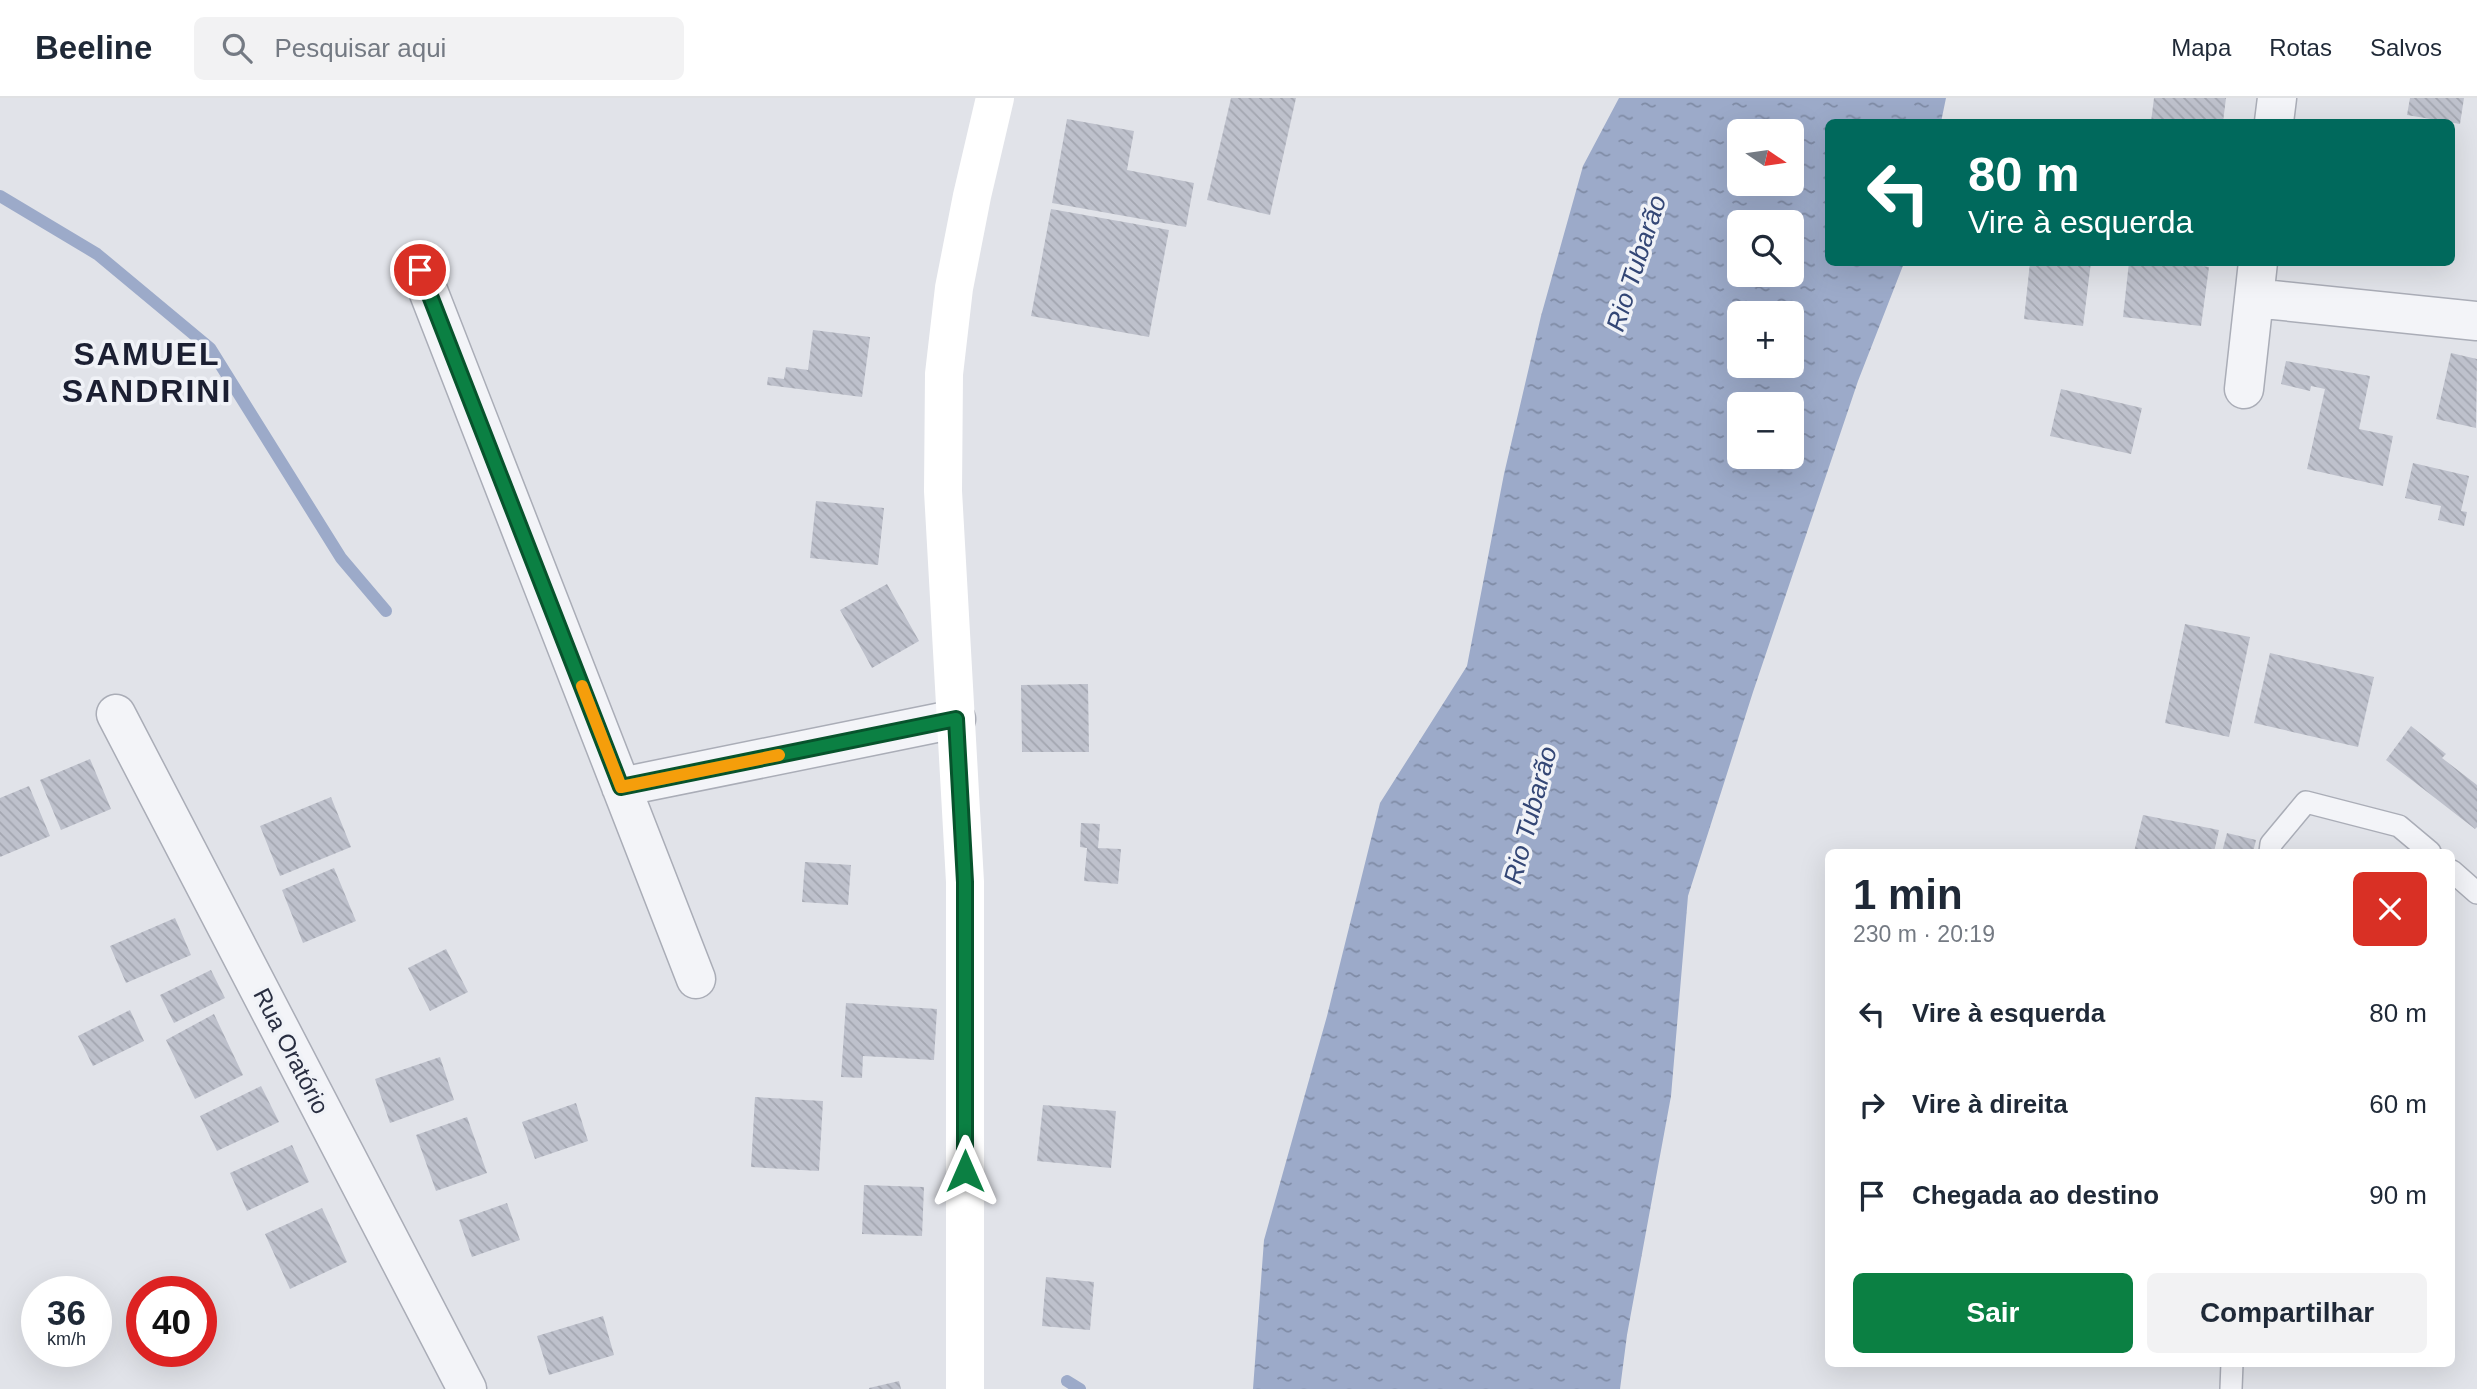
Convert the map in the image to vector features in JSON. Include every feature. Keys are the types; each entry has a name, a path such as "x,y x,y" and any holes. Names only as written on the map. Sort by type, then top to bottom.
{"street":[{"path":"965,1389 965,882 943,491 944,374 954,288 995,98"},
{"path":"2274,119 2277,98"},
{"path":"420,270 696,979"},
{"path":"2244,389 2256,280 2477,321"},
{"name":"Rua Oratório","path":"116,714 467,1389"},
{"path":"621,787 956,719"}],"lane":[{"path":"2270,849 2271,844 2306,802 2399,825 2427,849"},
{"path":"2455,874 2477,893"},
{"path":"2231,1389 2232,1367"}],"water":[{"name":"Rio Tubarão","path":"1619,98 1946,98 1942,119 1825,119 1825,266 1903,266 1858,381 1753,692 1688,896 1671,1096 1627,1335 1620,1389 1253,1389 1264,1240 1327,1016 1380,803 1467,666 1504,474 1541,316 1583,166"}],"building":[{"path":"1231,98 1296,98 1270,215 1207,200"},
{"path":"2154,98 2226,98 2223,119 2151,119"},
{"path":"2410,98 2464,98 2460,124 2455,123 2455,119 2407,115"},
{"path":"1067,119 1134,131 1127,170 1194,183 1186,227 1052,203"},
{"path":"1051,209 1169,230 1149,337 1031,316"},
{"path":"2030,266 2090,266 2083,326 2024,319"},
{"path":"2129,266 2209,267 2201,326 2123,317"},
{"path":"813,330 870,337 862,397 767,385 768,377 784,379 786,367 808,370"},
{"path":"2451,353 2477,359 2476,428 2436,419"},
{"path":"2286,361 2370,376 2359,429 2393,436 2383,486 2307,469 2325,389 2311,386 2310,391 2281,384"},
{"path":"2061,389 2142,408 2131,454 2050,436"},
{"path":"2413,463 2469,476 2461,511 2467,512 2464,526 2438,520 2441,506 2405,498"},
{"path":"816,501 884,508 878,565 810,558"},
{"path":"887,584 919,641 872,668 840,610"},
{"path":"2185,624 2250,637 2229,737 2165,723"},
{"path":"2270,653 2374,677 2358,747 2254,723"},
{"path":"1088,684 1089,752 1022,752 1021,685"},
{"path":"2411,726 2446,754 2442,758 2477,785 2475,829 2386,760"},
{"path":"90,759 111,809 61,830 40,780"},
{"path":"29,786 50,836 0,857 0,798"},
{"path":"331,797 351,847 280,876 260,826"},
{"path":"2143,815 2219,830 2215,849 2135,849"},
{"path":"1081,823 1100,824 1098,848 1121,849 1118,884 1084,881 1087,848 1080,847"},
{"path":"2227,833 2256,840 2254,849 2223,849"},
{"path":"805,862 851,865 848,905 802,902"},
{"path":"334,868 356,921 303,943 282,890"},
{"path":"175,918 191,955 126,983 110,946"},
{"path":"446,949 468,992 430,1011 408,968"},
{"path":"211,970 225,998 174,1023 160,995"},
{"path":"846,1003 937,1009 934,1060 863,1056 862,1078 841,1077"},
{"path":"130,1010 144,1041 93,1066 78,1036"},
{"path":"214,1014 243,1075 195,1099 166,1040"},
{"path":"440,1057 454,1100 390,1123 375,1079"},
{"path":"261,1086 279,1122 217,1151 200,1116"},
{"path":"755,1097 823,1101 819,1171 751,1167"},
{"path":"576,1103 588,1141 535,1159 522,1122"},
{"path":"1043,1105 1116,1111 1111,1168 1037,1161"},
{"path":"467,1117 487,1173 436,1191 416,1135"},
{"path":"292,1145 309,1182 247,1211 230,1173"},
{"path":"864,1185 924,1187 922,1236 862,1234"},
{"path":"507,1203 520,1240 472,1257 459,1220"},
{"path":"322,1208 347,1262 290,1289 265,1234"},
{"path":"1046,1277 1094,1282 1090,1330 1042,1326"},
{"path":"603,1316 614,1355 549,1375 537,1336"},
{"path":"899,1381 901,1389 869,1389 869,1388"}],"waterway":[{"path":"0,196 97,254 210,348 341,558 386,611"},
{"path":"1067,1381 1080,1389"}],"slow traffic":[{"path":"582,686 621,787 779,755"}],"district":[{"name":"SAMUEL SANDRINI","path":"147,372"}],"route":[{"path":"420,270 621,787 956,719 965,882 965,1171"}]}
